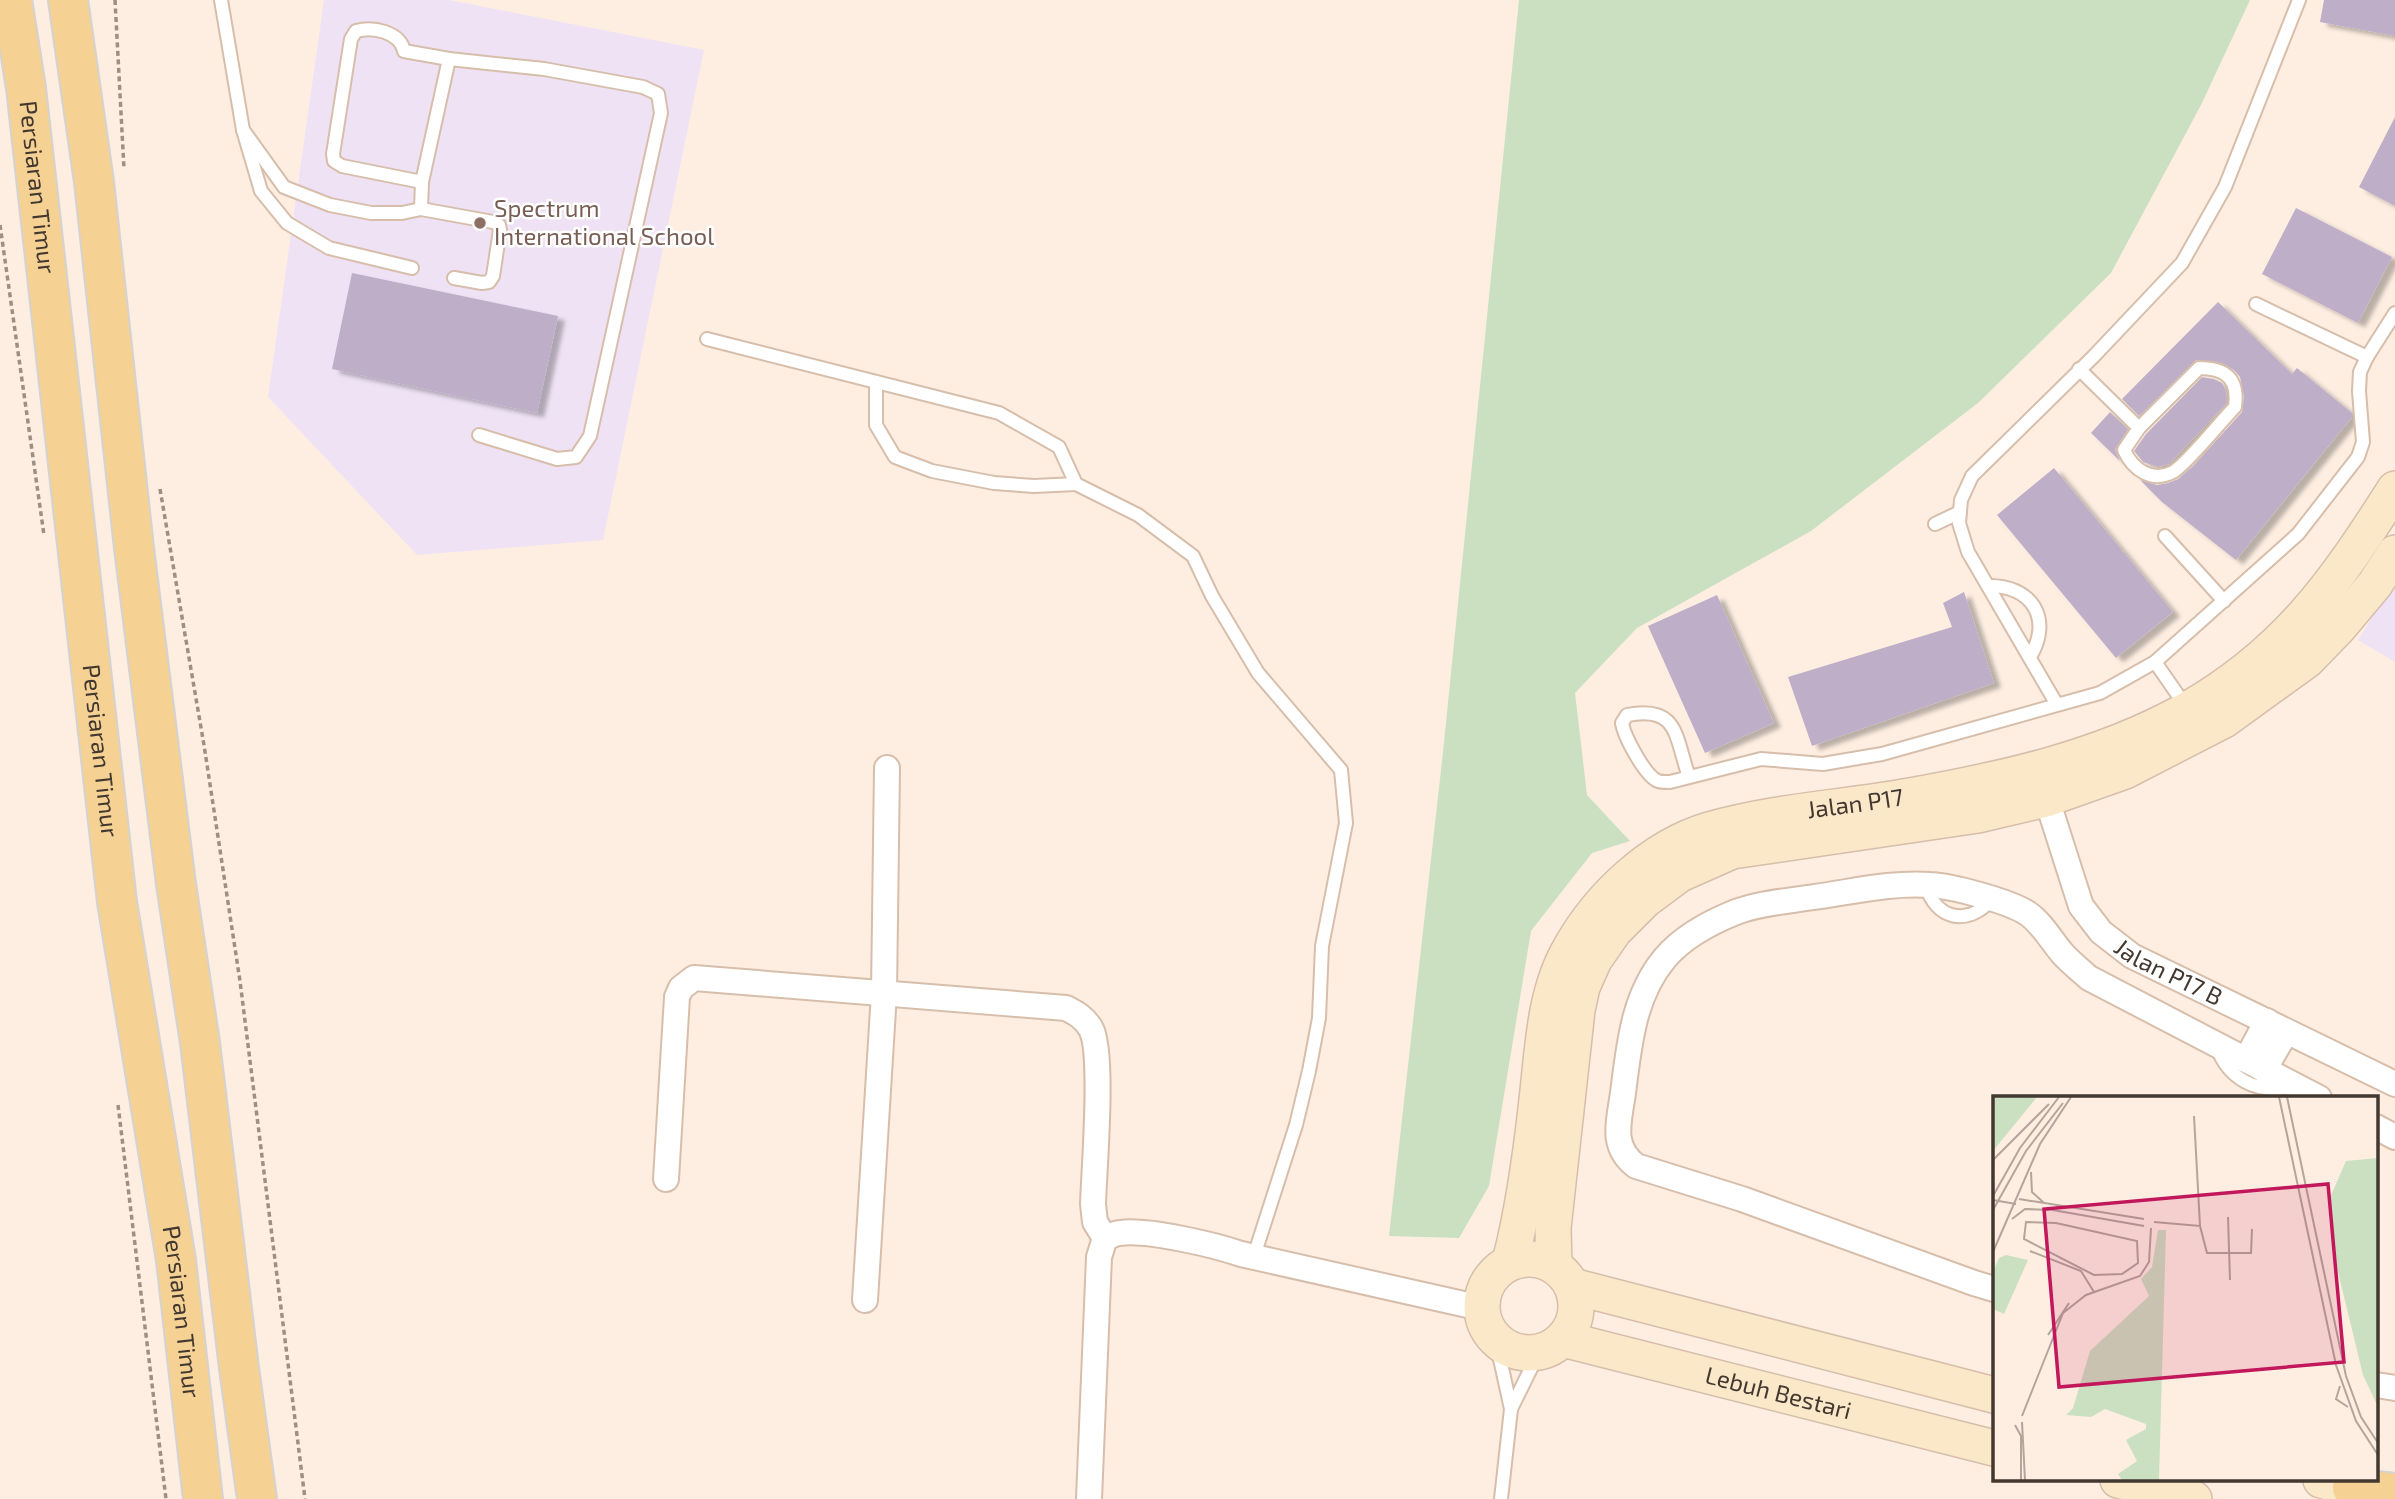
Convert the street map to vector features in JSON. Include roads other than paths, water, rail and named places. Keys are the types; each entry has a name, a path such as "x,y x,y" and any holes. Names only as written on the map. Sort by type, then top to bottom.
{"main road":[{"name":"Persiaran Timur","path":"12,0 26,88 117,902 176,1260 203,1499"},
{"name":"Persiaran Timur","path":"68,0 94,182 134,548 176,884 200,1044 257,1499"},
{"path":"2336,1484 2395,1493"}],"street":[{"name":"Jalan P17","path":"1563,1276 1553,1228 1577,1010 1582,987 1594,960 1614,931 1645,900 1680,874 1732,852 1978,815 2042,785 2102,749 2188,709 2262,660 2308,613 2347,564 2395,489"},
{"name":"Jalan P17","path":"1510,1262 1527,1182 1547,1015 1557,978 1569,949 1602,902 1638,869 1706,831 1749,820 1909,796 2042,785 2125,771 2224,720 2307,660 2380,587 2395,553"},
{"path":"865,1300 884,993 887,768"},
{"name":"Jalan P17 B","path":"2042,785 2081,906 2101,932 2132,956 2395,1084"},
{"path":"1993,1289 1742,1199 1636,1166 1621,1151 1618,1132 1630,1041 1637,1010 1651,978 1666,957 1687,938 1715,922 1748,909 1893,885 1942,886 2028,914 2065,956 2089,978 2315,1096"},
{"path":"666,1179 677,997 694,978 1066,1008 1080,1015 1090,1027 1095,1039 1097,1080 1093,1204 1095,1222 1105,1238 1099,1257 1089,1499"},
{"path":"2255,1065 2276,1026"},
{"path":"2378,1128 2395,1137"},
{"path":"1105,1238 1120,1233 1142,1234 1221,1247 1486,1321"},
{"path":"1563,1276 1577,1304 1573,1323 1551,1346 1518,1352 1499,1343 1486,1321 1481,1298 1490,1278 1499,1269 1510,1262 1532,1259 1563,1276 1993,1395"},
{"name":"Lebuh Bestari","path":"1551,1346 1993,1448"},
{"path":"2126,1482 2193,1499"},
{"path":"2336,1484 2394,1499"}],"lane":[{"path":"221,0 243,130 261,191 287,223 329,248 412,268"},
{"path":"2056,704 1968,552 1959,523 1961,500 1972,475 2182,263 2225,187 2299,0"},
{"path":"422,182 342,166 334,161 351,39 356,32 365,29 394,34 402,43 404,51 449,59 544,69 643,87 658,94 661,113 590,436 576,457 557,459 479,435"},
{"path":"421,209 422,182 449,59"},
{"path":"243,130 285,187 330,205 370,213 402,213 421,209 499,225 493,275 489,282 482,284 454,278"},
{"path":"2256,304 2367,357"},
{"path":"1689,777 1672,725 1661,714 1647,711 1627,715 1622,723 1624,732 1648,773 1659,782 1670,782 1761,759 1823,764 1881,754 2100,692 2155,662 2298,534 2358,457 2363,442 2360,372 2395,313"},
{"path":"707,339 999,413 1059,447 1076,484"},
{"path":"2199,368 2216,368 2231,379 2237,393 2235,407 2176,470 2154,476 2141,473 2128,459 2124,450 2139,428 2199,368"},
{"path":"2079,369 2139,428"},
{"path":"876,382 876,425 895,457 932,471 994,483 1034,486 1076,484 1138,515 1193,556 1212,596 1258,673 1341,770 1346,823 1322,946 1319,1018 1296,1125 1254,1256"},
{"path":"1935,524 1960,512"},
{"path":"2165,536 2224,601"},
{"path":"1989,586 2004,586 2018,591 2030,601 2038,614 2038,644 2029,657"},
{"path":"2155,662 2188,709"},
{"path":"2216,1043 2221,1059 2231,1072 2245,1083 2269,1089 2294,1086"},
{"path":"1486,1321 1500,1359 1511,1409 1501,1499"},
{"path":"1511,1409 1551,1346"}],"place":[{"name":"Spectrum International School","path":"480,223"}]}
